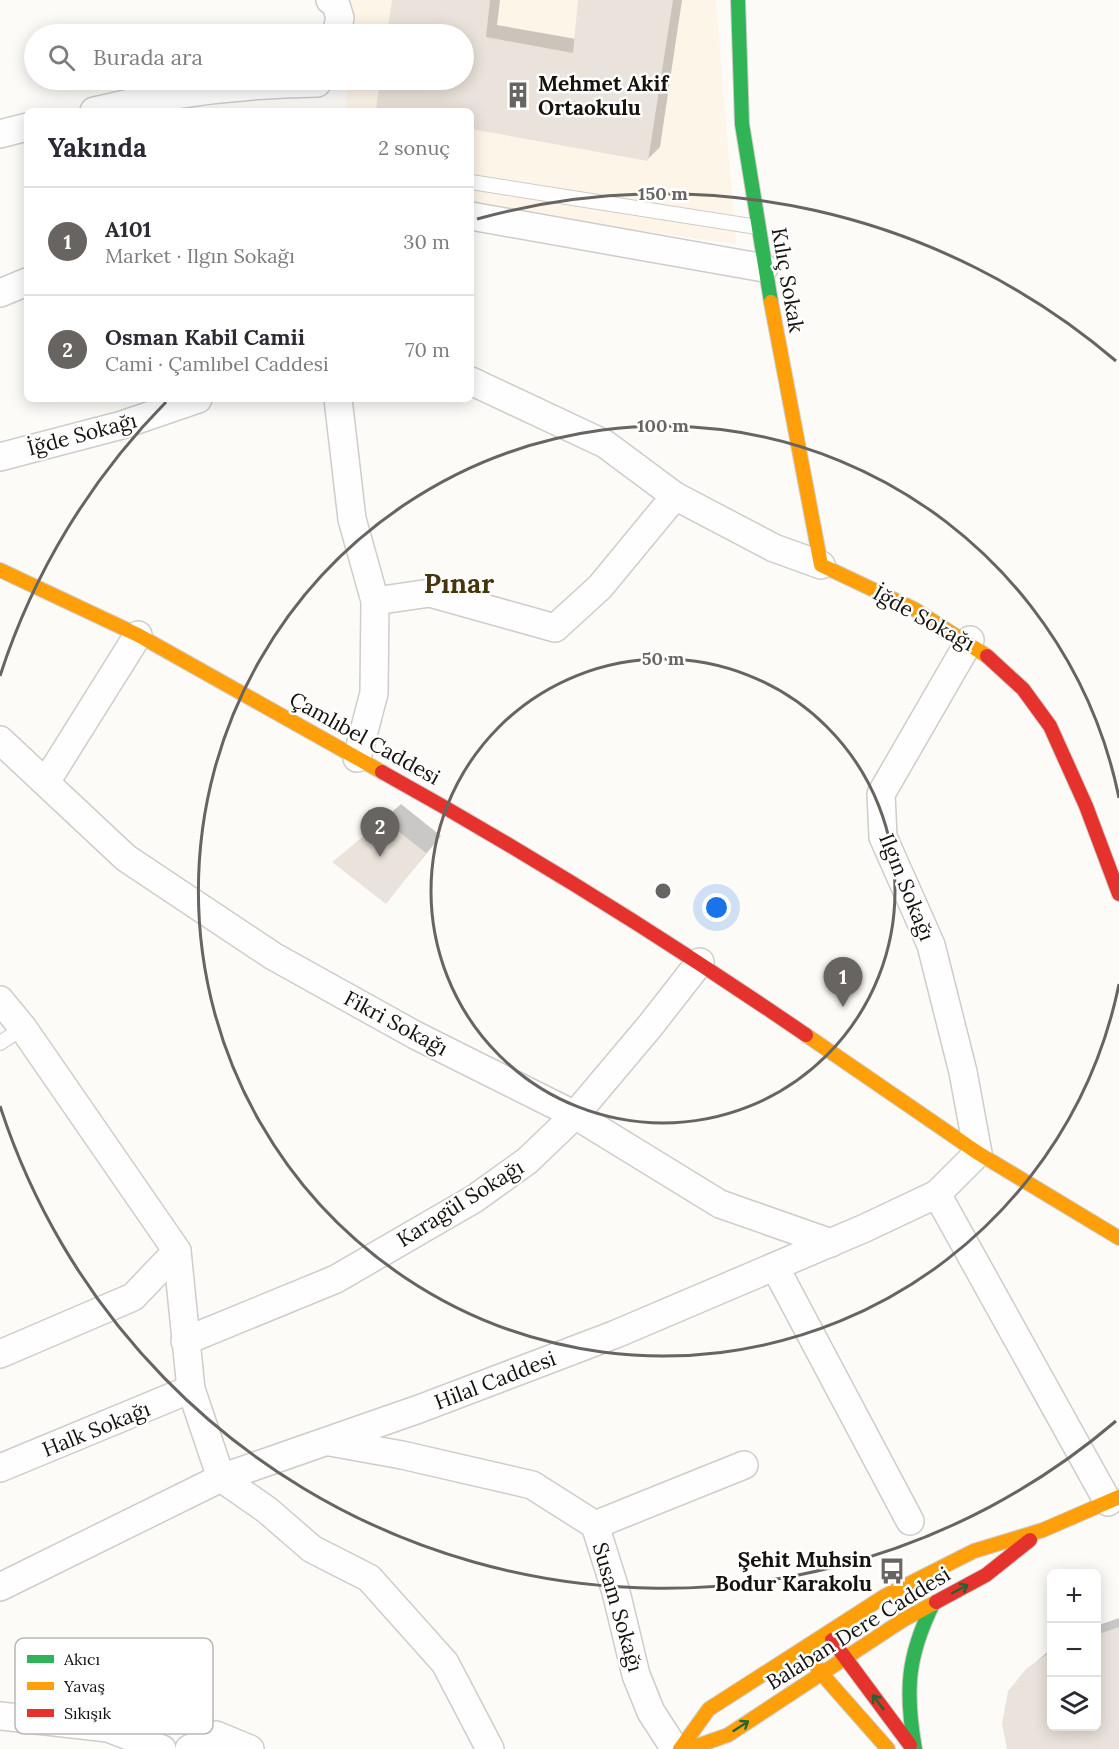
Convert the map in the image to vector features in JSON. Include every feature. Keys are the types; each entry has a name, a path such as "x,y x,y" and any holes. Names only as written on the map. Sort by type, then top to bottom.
{"main road":[{"name":"Kılıç Sokak","path":"738,0 742,124 757,227 821,565"},
{"name":"İğde Sokağı","path":"821,565 927,615 970,640 1004,669 1046,717 1077,781 1119,894"},
{"name":"Çamlıbel Caddesi","path":"0,570 138,634 490,832 700,962 978,1153 1119,1238"},
{"name":"Balaban Dere Caddesi","path":"680,1749 709,1709 885,1596 974,1551 1043,1530 1114,1499"},
{"name":"Balaban Dere Caddesi","path":"688,1749 728,1735 844,1658 986,1575 1043,1530"},
{"path":"914,1749 907,1706 906,1677 916,1635 933,1604"},
{"path":"826,1632 914,1749"},
{"path":"804,1647 821,1673 888,1749"}],"street":[{"path":"333,1 340,18 338,24"},
{"path":"107,108 150,98 211,90"},
{"path":"0,134 24,128"},
{"path":"474,217 764,268"},
{"path":"0,293 24,283"},
{"name":"İğde Sokağı","path":"474,382 605,444 675,496 774,548 821,565"},
{"name":"İğde Sokağı","path":"0,457 122,425 189,402"},
{"path":"338,402 352,519 375,601 374,693 357,758"},
{"path":"375,601 430,593 555,628 600,587 675,496"},
{"path":"46,782 138,634"},
{"name":"Ilgın Sokağı","path":"970,640 880,794 883,837 931,945 963,1072 978,1153"},
{"name":"Fikri Sokağı","path":"0,740 126,858 273,957 415,1035 575,1115 720,1204 831,1243"},
{"name":"Karagül Sokağı","path":"186,1341 346,1273 474,1199 527,1161 575,1115 700,962"},
{"path":"0,1000 23,1028 177,1251 191,1389 221,1478 267,1510 312,1550 369,1578 445,1663 490,1749"},
{"name":"Hilal Caddesi","path":"0,1587 221,1478 327,1442 616,1334 831,1243 937,1194 978,1153"},
{"path":"937,1194 1114,1499"},
{"path":"0,1354 133,1297 177,1251"},
{"path":"775,1267 910,1521"},
{"name":"Halk Sokağı","path":"0,1468 191,1389"},
{"name":"Susam Sokağı","path":"327,1442 402,1455 532,1485 595,1525 616,1592 636,1675 651,1712 675,1749"},
{"path":"595,1525 744,1465"},
{"path":"0,1716 15,1718"},
{"path":"123,1734 162,1749"},
{"path":"189,1749 216,1735 250,1749"}],"lane":[{"path":"474,182 757,227"},
{"path":"0,1043 23,1028"}],"shaded area":[{"path":"350,0 716,0 736,244 474,207 474,108 346,108 347,90 474,90 474,24 349,24"}],"building":[{"name":"Mehmet Akif Ortaokulu","path":"392,0 490,0 486,37 573,53 578,0 673,0 648,161 474,130 474,108 376,108 379,90 474,90 474,24 388,24"},
{"path":"384,820 426,853 386,904 332,862"},
{"path":"1119,1627 1119,1749 1007,1749 1002,1724 1008,1691 1027,1668 1047,1654 1047,1731 1101,1731 1101,1633"}],"traffic: fast":[{"path":"738,0 742,124 771,302"},
{"path":"915,1749 910,1709 910,1675 918,1641 933,1604"}],"traffic: slow":[{"path":"771,302 821,565 914,609 987,656"},
{"path":"0,570 138,635 382,772"},
{"path":"806,1035 978,1153 1119,1238"},
{"path":"680,1749 709,1709 885,1596 974,1551 1043,1530 1119,1497"},
{"path":"688,1749 728,1735 903,1620 936,1602"},
{"path":"810,1656 821,1673 888,1749"}],"traffic: jam":[{"path":"987,656 1023,689 1050,726 1086,806 1119,894"},
{"path":"382,772 491,834 597,899 806,1035"},
{"path":"936,1602 986,1575 1030,1540"},
{"path":"832,1640 910,1745"}],"place":[{"name":"Mehmet Akif Ortaokulu","path":"518,95"},
{"name":"Osman Kabil Camii","path":"380,857"},
{"name":"A101","path":"843,1007"},
{"name":"Şehit Muhsin Bodur Karakolu","path":"892,1571"}],"district":[{"name":"Pınar","path":"459,583"}]}
